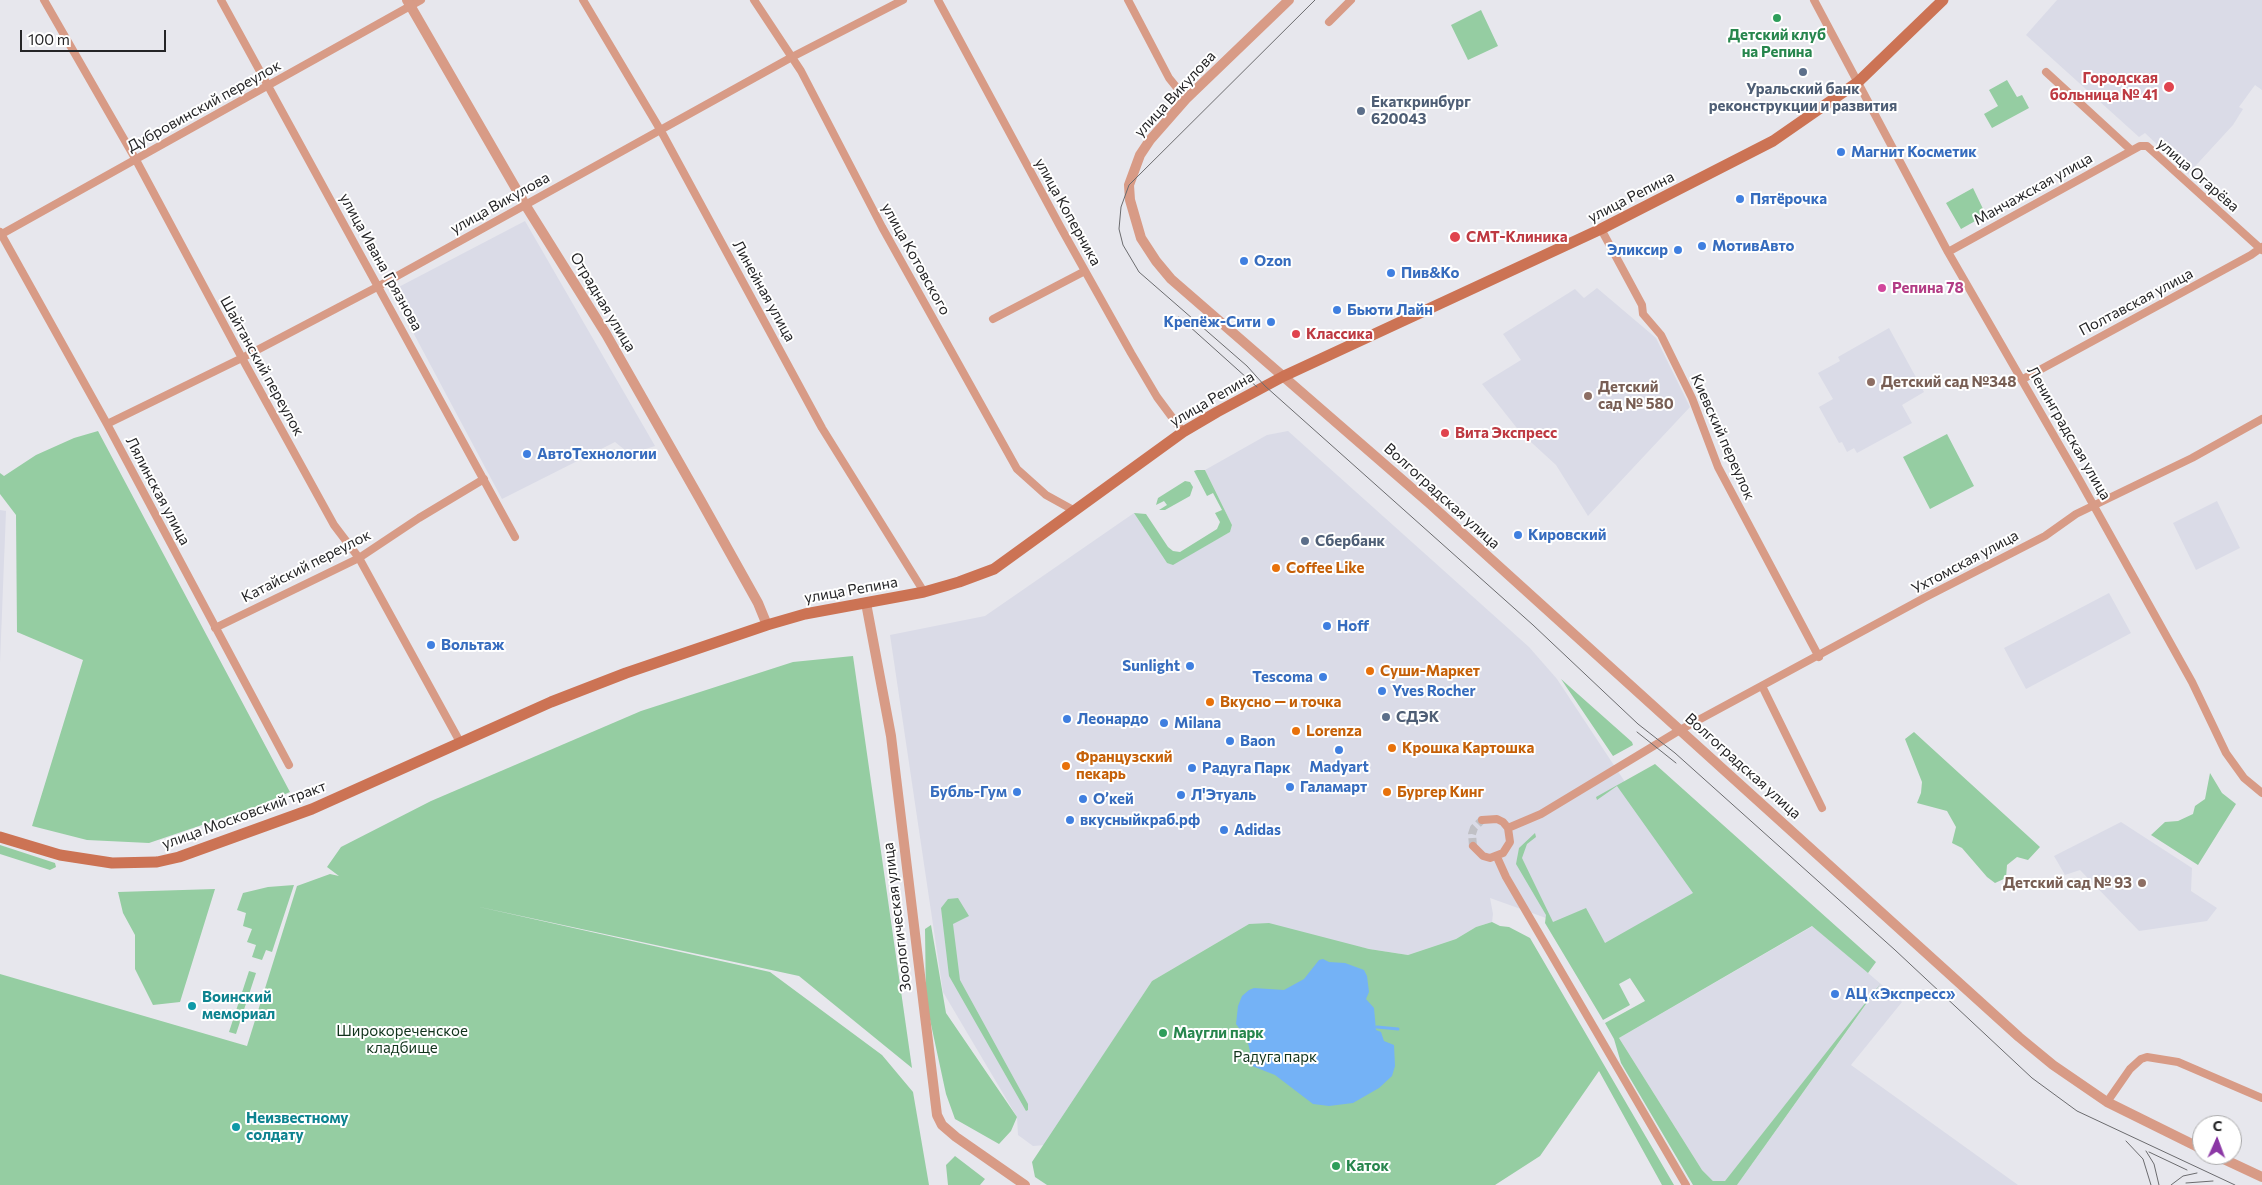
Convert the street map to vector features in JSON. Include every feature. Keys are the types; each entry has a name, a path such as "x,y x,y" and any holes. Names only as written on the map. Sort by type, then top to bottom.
{"main road":[{"name":"улица Репина","path":"460,742 551,702 626,673 767,624 805,614 924,592 959,582 994,568 1076,511 1183,432 1216,412 1284,376 1601,229 1773,141 1858,82 1943,0"},
{"name":"улица Московский тракт","path":"0,837 41,850 86,860 112,863 157,862 179,857 312,809 460,742"}],"street":[{"name":"Шайтанский переулок","path":"44,0 136,160 334,525 359,558 460,742"},
{"name":"улица Ивана Грязнова","path":"222,0 515,537"},
{"name":"Дубровинский переулок","path":"0,234 268,87 408,3 421,0"},
{"name":"Линейная улица","path":"583,0 661,131 822,428 924,592"},
{"name":"улица Котовского","path":"754,0 792,58 882,227 1018,469 1046,495 1076,511"},
{"name":"улица Викулова","path":"107,424 242,358 379,286 792,58 903,0"},
{"name":"улица Коперника","path":"938,0 1085,271 1157,397 1183,432"},
{"path":"1128,0 1169,78 1186,99"},
{"name":"улица Викулова","path":"1284,376 1171,279 1156,261 1136,226 1130,200 1129,185 1135,166 1150,140 1186,99 1289,0"},
{"path":"1329,22 1351,0"},
{"name":"Ленинградская улица","path":"1814,0 1948,252 2094,505 2192,682 2234,766 2255,789 2262,793"},
{"name":"Отрадная улица","path":"408,3 526,206 606,334 706,510 758,604 767,624"},
{"name":"улица Огарёва","path":"2046,72 2131,150 2140,146 2147,146 2261,249"},
{"name":"Манчажская улица","path":"1948,252 2131,150"},
{"name":"Киевский переулок","path":"1601,229 1642,305 1643,314 1661,336 1688,389 1718,467 1819,657"},
{"name":"Лялинская улица","path":"0,234 107,424 288,765"},
{"name":"Полтавская улица","path":"2023,379 2261,249"},
{"path":"993,319 1085,271"},
{"name":"Волгоградская улица","path":"1284,376 2053,1065 2107,1102 2192,1144"},
{"name":"Ухтомская улица","path":"1508,828 1541,814 1680,730 1819,657 1924,598 2045,536 2076,514 2192,458 2262,419"},
{"name":"Катайский переулок","path":"215,628 359,558 419,518 484,479"},
{"name":"Зоологическая улица","path":"866,603 891,736 937,1115 942,1125 956,1137 1025,1185"},
{"path":"1762,686 1822,808"},
{"path":"1473,846 1483,856 1497,857 1508,848 1510,842 1508,828 1497,819 1482,820"},
{"path":"1497,857 1506,877 1686,1185"},
{"path":"2107,1102 2130,1069 2141,1059 2147,1058 2178,1062 2262,1098"},
{"path":"2236,1165 2262,1177"}],"shaded area":[{"name":"Городская больница № 41","path":"2057,0 2262,0 2262,90 2255,85 2239,107 2243,109 2233,125 2188,174 2145,133 2139,137 2026,35"},
{"path":"525,221 655,446 630,454 615,442 502,499 391,291"},
{"name":"Детский сад № 580","path":"1597,288 1656,338 1690,407 1588,516 1556,465 1520,432 1482,384 1521,360 1503,334 1575,289 1584,298"},
{"name":"Детский сад №348","path":"1889,328 1924,392 1902,405 1912,423 1857,453 1854,448 1847,452 1842,442 1839,443 1819,407 1833,399 1818,373 1840,361 1838,357"},
{"name":"Радуга Парк","path":"1288,431 1529,647 1557,679 1699,894 1575,967 1546,918 1490,898 1493,914 1492,922 1476,927 1456,939 1408,955 1369,949 1249,924 1152,981 1045,1145 1033,1146 1018,1135 1017,1117 943,992 890,635 985,616 1134,513 1167,563 1173,564 1230,532 1232,525 1205,470 1267,435"},
{"path":"2217,501 2240,548 2196,570 2173,523"},
{"path":"0,510 6,511 0,663"},
{"path":"2109,593 2131,633 2026,689 2004,648"},
{"name":"Детский сад № 93","path":"2121,822 2192,868 2191,891 2217,908 2207,921 2139,931 2080,870 2065,875 2054,856"},
{"path":"1813,926 1902,1002 1851,1065 2018,1185 1737,1185 1872,996 1725,1181 1713,1181 1702,1170 1619,1038"}],"green space":[{"path":"1481,10 1498,46 1468,60 1451,25"},
{"path":"2007,80 2017,97 2022,95 2029,108 1992,128 1984,114 1998,106 1989,90"},
{"path":"1973,188 1986,215 1961,229 1946,203"},
{"path":"98,431 290,792 255,807 149,843 87,840 32,826 83,660 17,632 16,515 0,494 0,473 4,476 36,455 74,438"},
{"path":"1947,434 1974,486 1930,509 1903,457"},
{"path":"1205,470 1232,525 1230,532 1173,565 1167,563 1134,513 1146,514 1168,547 1173,551 1180,552 1217,529 1220,522 1215,513 1222,510 1213,493 1207,496 1194,471"},
{"path":"1185,481 1190,482 1193,487 1190,496 1165,510 1159,510 1167,505 1164,501 1156,505 1158,498"},
{"name":"Широкореченское кладбище","path":"853,656 912,1068 799,976 475,906 770,972 882,1055 913,1092 929,1185 0,1185 0,974 247,1046 297,886 330,874 339,876 327,867 341,847 431,801 641,711 793,662"},
{"path":"1561,679 1632,742 1633,745 1613,756"},
{"path":"1914,732 2040,847 2028,860 2017,857 2007,865 2006,878 1995,883 1987,877 1962,848 1952,843 1956,827 1947,811 1917,803 1921,793 1922,782 1905,739"},
{"path":"1655,764 1876,962 1868,973 1812,926 1619,1038 1702,1170 1713,1181 1725,1181 1881,983 1737,1185 1693,1185 1621,1063 1614,1039 1605,1023 1645,1001 1630,978 1619,984 1630,1005 1603,1020 1545,923 1546,915 1516,864 1519,848 1535,833 1536,837 1527,844 1522,858 1553,922 1586,908 1605,943 1693,893 1617,786 1597,800 1596,797"},
{"path":"2210,773 2222,793 2236,804 2198,865 2151,835 2165,822 2178,821 2193,814 2195,806 2205,799"},
{"path":"0,845 55,863 56,867 50,870 0,854"},
{"path":"294,885 272,952 266,950 262,960 252,957 256,945 247,942 252,929 243,926 246,913 237,910 243,893 268,887"},
{"path":"215,889 180,1002 153,1005 135,969 135,935 123,913 118,892"},
{"path":"958,898 969,916 953,924 960,980 1028,1104 1028,1110 1026,1111 949,976 941,908 948,899"},
{"name":"Радуга парк","path":"1492,922 1500,926 1509,927 1530,938 1674,1185 1662,1185 1599,1071 1540,1156 1495,1185 1047,1185 1035,1177 1032,1162 1152,981 1249,924 1269,923 1369,949 1408,955 1456,939 1476,927"},
{"path":"931,925 946,1013 1017,1117 1011,1131 999,1144 955,1119 946,1094 926,1001 925,929"},
{"path":"249,971 256,973 236,1034 229,1032"},
{"path":"955,1156 985,1179 980,1185 948,1185 946,1165"}],"water":[{"path":"1323,959 1329,962 1345,963 1364,970 1367,976 1369,992 1366,999 1374,1008 1376,1030 1381,1032 1384,1041 1394,1045 1395,1066 1392,1076 1379,1088 1353,1103 1329,1106 1313,1104 1275,1075 1252,1066 1248,1062 1250,1051 1247,1039 1236,1024 1238,1006 1242,996 1249,990 1254,988 1284,990 1304,979 1319,960"}],"waterway":[{"path":"1377,1027 1398,1029"}],"tunnel":[{"path":"1473,846 1472,834 1474,828 1482,820"}],"tram line":[{"path":"1315,0 1129,185 1121,207 1119,229 1123,245 1139,272 1247,366 1265,386 1533,625 1638,724 1675,753 1895,950 2032,1078 2077,1111 2235,1185"},
{"path":"1179,317 1257,387"},
{"path":"1637,732 1676,763"},
{"path":"2126,1141 2143,1159 2151,1185"},
{"path":"2146,1151 2154,1164 2159,1185"},
{"path":"2149,1152 2187,1170"},
{"path":"2171,1185 2183,1176 2197,1173"},
{"path":"2186,1183 2213,1181"}],"place":[{"name":"Детский клуб на Репина","path":"1777,18"},
{"name":"Уральский банк реконструкции и развития","path":"1803,72"},
{"name":"Городская больница № 41","path":"2169,87"},
{"name":"Екаткринбург 620043","path":"1361,111"},
{"name":"Магнит Косметик","path":"1841,152"},
{"name":"Пятёрочка","path":"1740,199"},
{"name":"СМТ-Клиника","path":"1455,237"},
{"name":"МотивАвто","path":"1702,246"},
{"name":"Эликсир","path":"1678,250"},
{"name":"Ozon","path":"1244,261"},
{"name":"Пив&Ко","path":"1391,273"},
{"name":"Репина 78","path":"1882,288"},
{"name":"Бьюти Лайн","path":"1337,310"},
{"name":"Крепёж-Сити","path":"1271,322"},
{"name":"Классика","path":"1296,334"},
{"name":"Детский сад №348","path":"1871,382"},
{"name":"Детский сад № 580","path":"1588,396"},
{"name":"Вита Экспресс","path":"1445,433"},
{"name":"АвтоТехнологии","path":"527,454"},
{"name":"Кировский","path":"1518,535"},
{"name":"Сбербанк","path":"1305,541"},
{"name":"Coffee Like","path":"1276,568"},
{"name":"Hoff","path":"1327,626"},
{"name":"Вольтаж","path":"431,645"},
{"name":"Sunlight","path":"1190,666"},
{"name":"Суши-Маркет","path":"1370,671"},
{"name":"Tescoma","path":"1323,677"},
{"name":"Yves Rocher","path":"1382,691"},
{"name":"Вкусно — и точка","path":"1210,702"},
{"name":"СДЭК","path":"1386,717"},
{"name":"Леонардо","path":"1067,719"},
{"name":"Milana","path":"1164,723"},
{"name":"Lorenza","path":"1296,731"},
{"name":"Baon","path":"1230,741"},
{"name":"Крошка Картошка","path":"1392,748"},
{"name":"Madyart","path":"1339,750"},
{"name":"Французский пекарь","path":"1066,766"},
{"name":"Радуга Парк","path":"1192,768"},
{"name":"Галамарт","path":"1290,787"},
{"name":"Бубль-Гум","path":"1017,792"},
{"name":"Бургер Кинг","path":"1387,792"},
{"name":"Л'Этуаль","path":"1181,795"},
{"name":"О’кей","path":"1083,799"},
{"name":"вкусныйкраб.рф","path":"1070,820"},
{"name":"Adidas","path":"1224,830"},
{"name":"Детский сад № 93","path":"2142,883"},
{"name":"АЦ «Экспресс»","path":"1835,994"},
{"name":"Воинский мемориал","path":"192,1006"},
{"name":"Маугли парк","path":"1163,1033"},
{"name":"Неизвестному солдату","path":"236,1127"},
{"name":"Каток","path":"1336,1166"}]}
